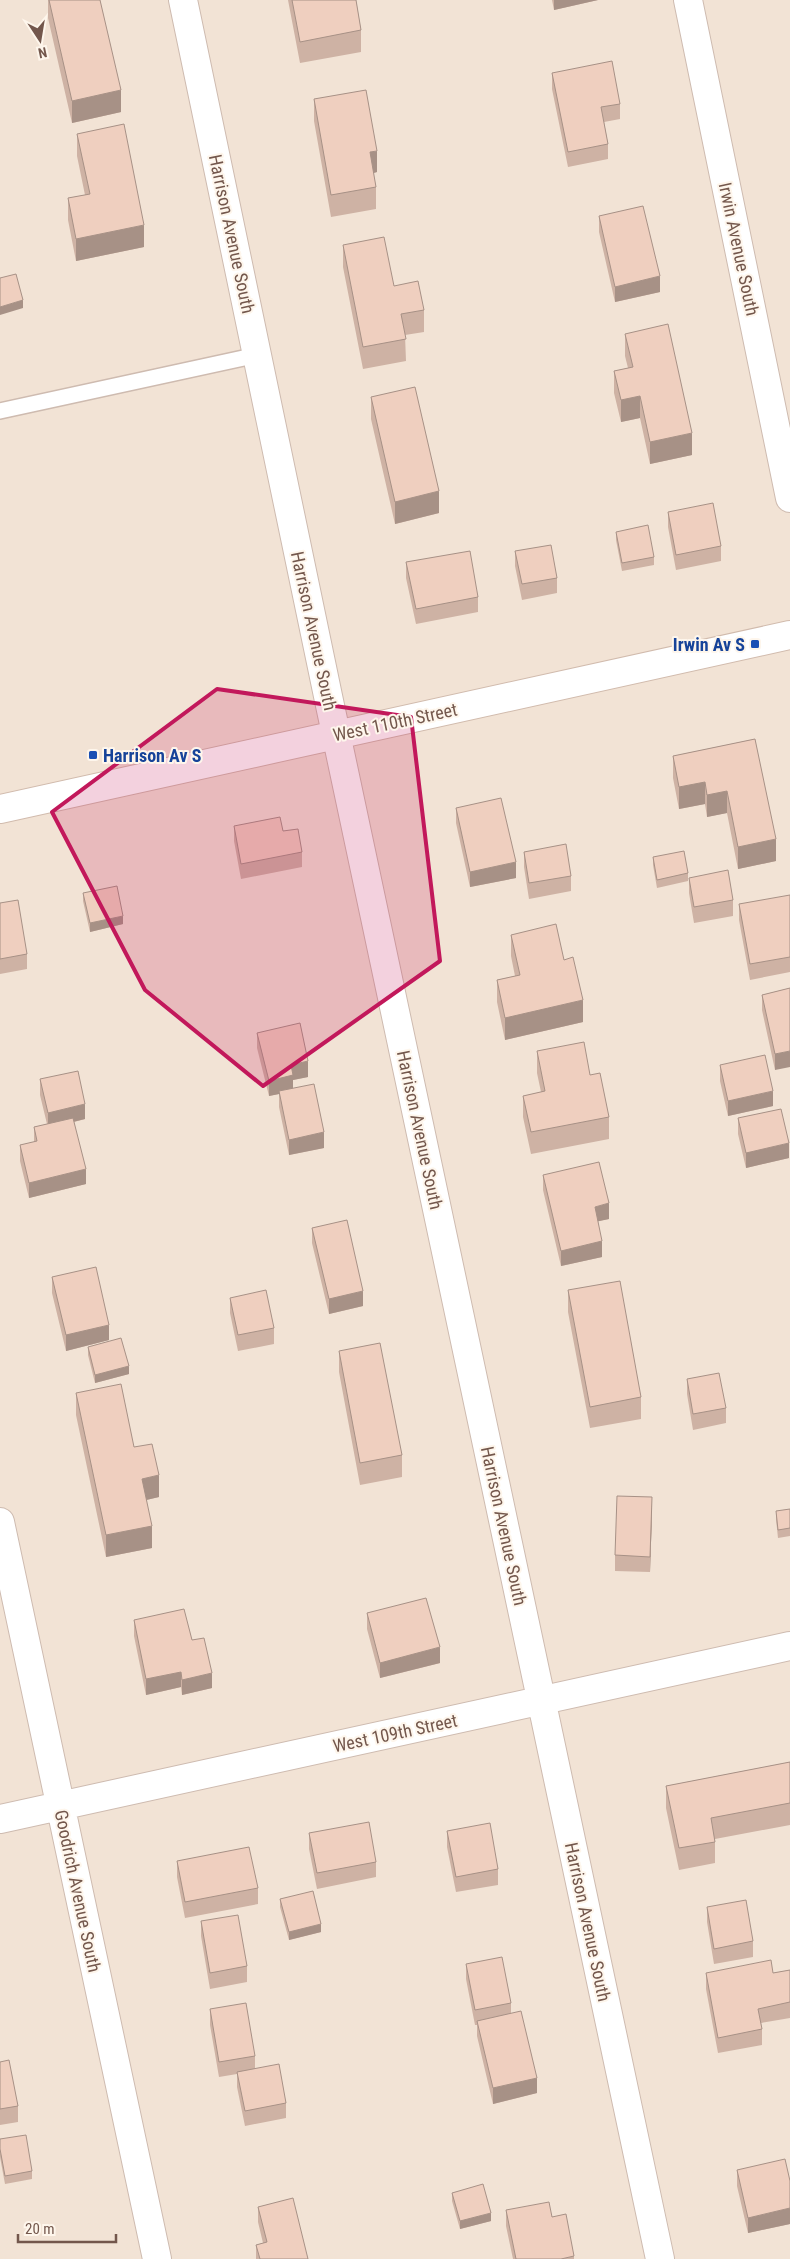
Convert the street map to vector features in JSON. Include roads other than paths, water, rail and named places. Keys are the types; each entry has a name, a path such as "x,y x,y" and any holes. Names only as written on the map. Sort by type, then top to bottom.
{"street":[{"name":"Harrison Avenue South","path":"183,0 336,736 660,2259"},
{"name":"Irwin Avenue South","path":"688,0 790,498"},
{"name":"West 110th Street","path":"0,808 336,736 790,635"},
{"name":"Goodrich Avenue South","path":"0,1522 157,2259"},
{"name":"West 109th Street","path":"0,1820 790,1646"}],"lane":[{"path":"0,410 257,355"}],"place":[{"name":"Irwin Av S","path":"755,644"},
{"name":"Harrison Av S","path":"93,755"}]}
